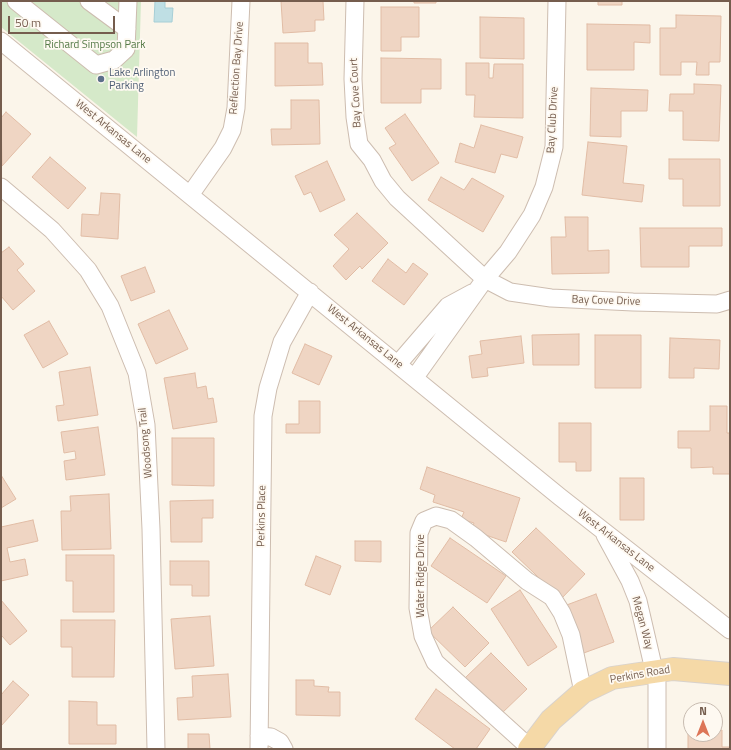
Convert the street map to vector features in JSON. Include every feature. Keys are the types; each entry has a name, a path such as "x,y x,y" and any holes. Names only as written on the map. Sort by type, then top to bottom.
{"main road":[{"name":"Perkins Road","path":"529,749 551,720 583,692 612,678 673,669 730,674"}],"street":[{"path":"16,1 96,65 114,60 126,49 128,1"},
{"path":"89,1 127,29"},
{"name":"Reflection Bay Drive","path":"190,195 223,148 232,130 236,108 241,1"},
{"name":"Bay Cove Court","path":"355,1 353,79 355,117 359,144 372,160 383,181 481,284"},
{"name":"Bay Club Drive","path":"414,377 481,284 508,252 532,215 544,187 554,147 557,1"},
{"name":"West Arkansas Lane","path":"1,41 560,497 730,630"},
{"name":"Woodsong Trail","path":"1,187 52,230 88,270 110,306 137,373 146,425 151,528 156,749"},
{"name":"Bay Club Drive","path":"398,364 448,306 481,284"},
{"name":"Bay Cove Drive","path":"481,284 510,292 551,298 717,304 730,300"},
{"name":"Perkins Place","path":"259,743 263,416 268,388 282,342 310,292"},
{"name":"Water Ridge Drive","path":"529,749 435,662 423,636 418,608 419,533 424,521 436,516 451,520 476,538 527,581 552,597 562,613 571,635 583,692"},
{"name":"Megan Way","path":"601,528 630,581 638,601 657,683 657,749"},
{"path":"259,743 271,737 280,742 284,749"}],"green space":[{"name":"Richard Simpson Park","path":"1,1 141,1 137,137 1,27"}],"water":[{"path":"155,1 165,1 165,8 173,8 172,22 154,22"}],"building":[{"path":"281,1 323,1 324,20 315,20 315,31 283,33"},
{"path":"414,1 436,1 436,3 414,3"},
{"path":"598,1 622,1 622,5 598,5"},
{"path":"381,7 419,7 419,37 401,37 401,51 381,51"},
{"path":"676,15 721,16 720,62 709,62 709,75 696,75 697,62 681,62 681,75 660,75 660,28 676,28"},
{"path":"480,17 524,18 524,59 480,58"},
{"path":"587,24 650,25 650,43 634,42 634,70 587,70"},
{"path":"275,43 308,43 308,63 322,63 323,85 275,86"},
{"path":"381,58 441,59 441,89 421,89 421,103 381,103"},
{"path":"466,63 489,63 489,78 493,78 494,64 523,64 523,118 474,117 475,95 466,95"},
{"path":"694,84 721,85 719,141 683,140 683,111 669,111 670,94 694,94"},
{"path":"591,88 648,90 647,111 621,111 621,137 590,136"},
{"path":"291,100 319,100 320,144 272,145 271,129 291,129"},
{"path":"6,112 31,134 2,166 1,118"},
{"path":"405,114 439,163 412,181 389,148 396,144 385,128"},
{"path":"481,125 523,137 517,158 501,154 495,173 455,162 460,143 474,148"},
{"path":"588,142 627,146 623,183 644,185 642,202 582,195"},
{"path":"50,157 86,188 68,209 32,177"},
{"path":"669,159 720,159 720,206 683,206 683,179 669,179"},
{"path":"327,161 345,200 320,212 311,192 304,195 295,176"},
{"path":"441,177 464,190 472,178 504,196 483,232 428,200"},
{"path":"101,193 120,194 118,239 81,236 82,214 99,215"},
{"path":"357,213 388,243 362,269 360,266 346,280 333,266 349,249 334,235"},
{"path":"565,217 588,217 588,251 609,250 609,273 552,274 551,237 566,237"},
{"path":"640,228 722,228 722,246 689,246 689,267 641,267"},
{"path":"9,247 24,264 17,270 35,291 13,310 1,296 1,253"},
{"path":"388,259 406,273 413,263 428,274 404,305 372,281"},
{"path":"145,267 155,292 131,301 121,276"},
{"path":"169,310 188,349 156,364 138,324"},
{"path":"49,321 68,354 43,368 24,335"},
{"path":"579,334 579,365 533,365 532,335"},
{"path":"595,335 641,335 641,388 595,388"},
{"path":"521,336 524,363 487,368 488,376 472,378 469,356 482,354 480,341"},
{"path":"670,338 720,340 719,369 694,368 694,378 669,378"},
{"path":"305,344 332,356 319,385 292,373"},
{"path":"90,367 98,415 58,421 56,406 64,405 59,372"},
{"path":"195,373 197,388 206,386 208,399 213,398 217,422 173,429 164,378"},
{"path":"299,401 320,401 320,433 286,433 286,424 299,424"},
{"path":"710,406 727,406 727,433 730,433 730,474 713,474 713,467 691,468 691,448 678,448 678,431 710,431"},
{"path":"559,423 591,423 591,471 576,471 576,462 559,462"},
{"path":"98,427 105,475 66,480 64,461 76,459 75,451 64,453 61,432"},
{"path":"172,438 214,438 214,486 172,485"},
{"path":"427,467 520,498 506,542 471,530 474,523 461,519 464,512 433,502 435,495 420,489"},
{"path":"1,475 16,499 1,508"},
{"path":"620,478 644,478 644,520 620,520"},
{"path":"109,494 111,549 62,550 61,511 71,511 70,496"},
{"path":"213,500 213,518 202,518 202,542 171,542 170,501"},
{"path":"33,520 38,541 7,548 10,562 25,559 28,575 1,581 1,527"},
{"path":"536,528 585,574 561,599 512,552"},
{"path":"450,538 506,576 487,603 431,566"},
{"path":"355,541 381,541 381,562 355,561"},
{"path":"66,555 114,555 114,612 73,612 73,581 66,581"},
{"path":"316,556 341,566 330,595 305,585"},
{"path":"170,561 209,561 209,596 192,596 192,585 170,585"},
{"path":"520,590 557,647 528,666 491,609"},
{"path":"596,594 614,642 581,654 564,606"},
{"path":"1,600 27,631 10,645 2,636 1,637"},
{"path":"453,607 489,643 465,667 428,631"},
{"path":"210,616 214,666 175,669 171,619"},
{"path":"61,620 115,620 114,677 72,677 72,647 61,647"},
{"path":"491,653 527,689 501,714 465,678"},
{"path":"228,674 231,717 178,720 177,698 193,697 192,676"},
{"path":"296,680 314,680 314,686 329,687 328,692 340,692 340,716 296,715"},
{"path":"13,681 29,695 1,726 1,695"},
{"path":"436,689 490,729 476,749 455,749 415,719"},
{"path":"69,701 97,702 97,725 116,725 116,744 69,744"},
{"path":"188,734 209,734 210,749 188,749"},
{"path":"688,742 722,742 722,747 729,747 729,749 688,749"}],"place":[{"name":"Lake Arlington Parking","path":"101,79"}]}
